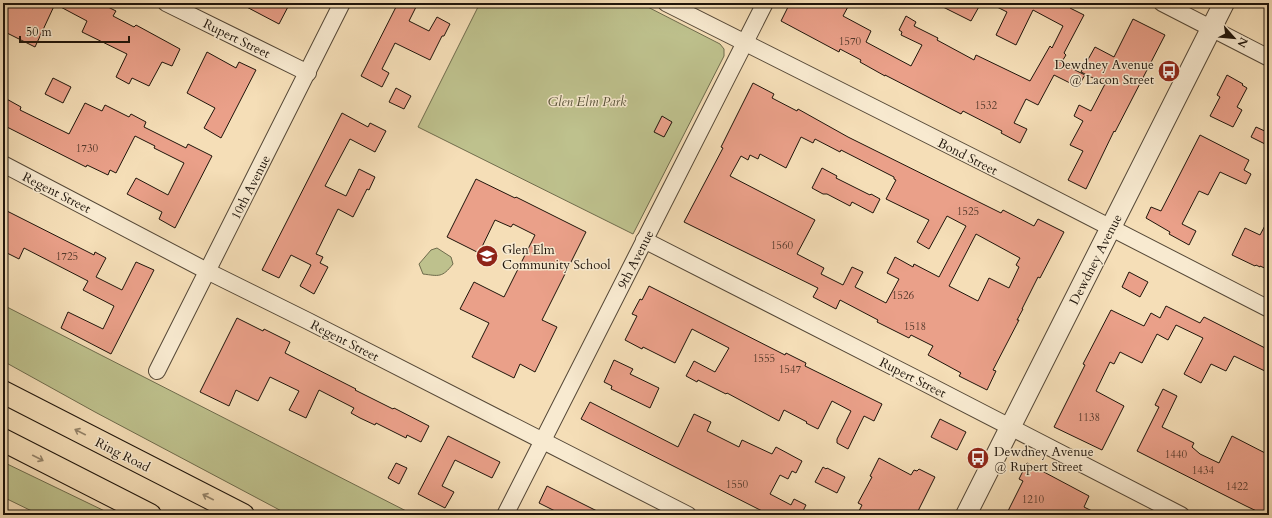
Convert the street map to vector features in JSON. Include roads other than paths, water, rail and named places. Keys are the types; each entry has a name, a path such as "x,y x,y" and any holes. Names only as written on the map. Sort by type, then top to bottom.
{"highway":[{"name":"Ring Road","path":"3,392 243,515"},
{"path":"3,440 150,515"}],"street":[{"name":"Rupert Street","path":"166,3 308,73"},
{"name":"10th Avenue","path":"157,371 342,3"},
{"name":"Bond Street","path":"666,3 1019,181 1269,310"},
{"name":"9th Avenue","path":"505,515 765,3"},
{"path":"1162,3 1269,58"},
{"name":"Dewdney Avenue","path":"966,515 1224,3"},
{"name":"Regent Street","path":"3,164 207,271 688,515"},
{"name":"Rupert Street","path":"644,240 1181,515"}],"place":[{"name":"Dewdney Avenue @ Lacon Street","path":"1169,71"},
{"name":"Glen Elm Community School","path":"487,256"},
{"name":"Dewdney Avenue @ Rupert Street","path":"978,458"}],"park label":[{"name":"Glen Elm Park","path":"587,101"}]}
